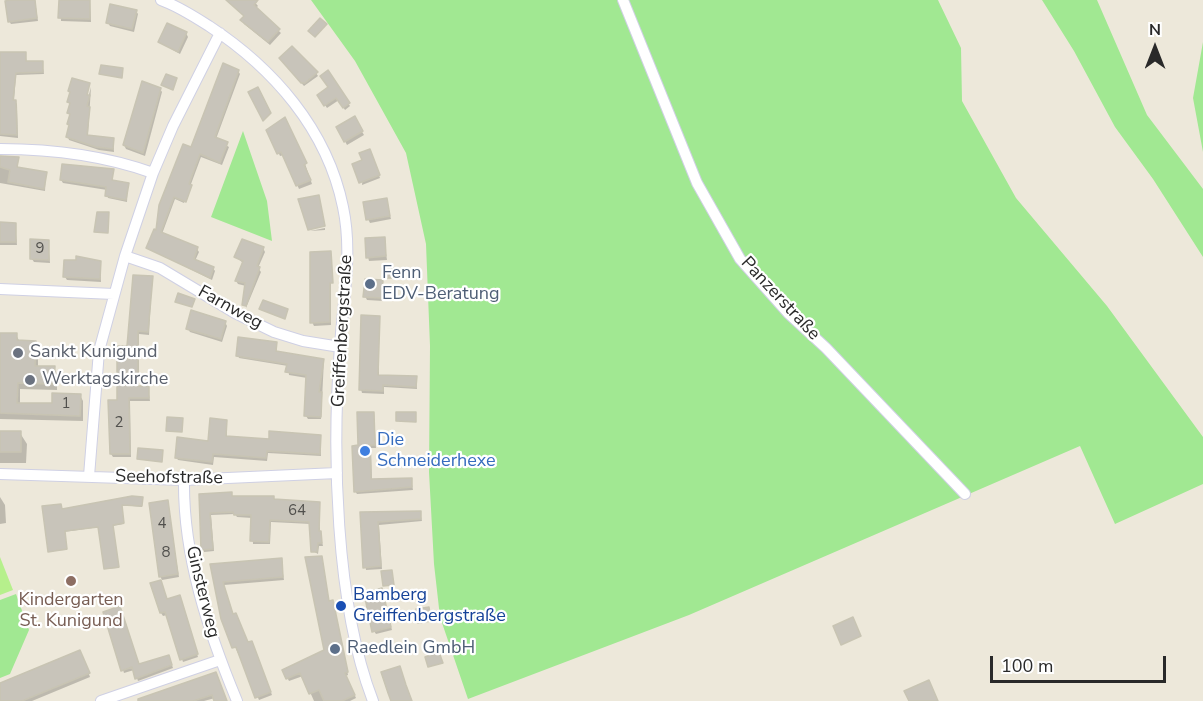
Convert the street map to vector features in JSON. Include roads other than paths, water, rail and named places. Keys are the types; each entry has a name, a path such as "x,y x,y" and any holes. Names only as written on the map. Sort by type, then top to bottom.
{"street":[{"name":"Greiffenbergstraße","path":"161,0 220,33 260,64 287,93 309,125 337,182 343,207 349,264 340,347 337,473 349,603 360,659 373,701"},
{"name":"Panzerstraße","path":"622,0 697,183 740,259 789,313 826,348 965,494"},
{"path":"89,476 94,386 99,351 125,256 153,173 173,126 220,33"},
{"path":"0,149 70,152 115,161 153,173"},
{"name":"Farnweg","path":"125,256 160,268 235,313 274,332 303,341 340,347"},
{"path":"0,289 114,294"},
{"name":"Seehofstraße","path":"0,474 184,480 337,473"},
{"name":"Ginsterweg","path":"184,480 190,555 220,660 237,701"},
{"path":"101,701 220,660"}],"place":[{"name":"Fenn EDV-Beratung","path":"370,284"},
{"name":"Sankt Kunigund","path":"18,353"},
{"name":"Werktagskirche","path":"30,380"},
{"name":"Die Schneiderhexe","path":"365,451"},
{"name":"Kindergarten St. Kunigund","path":"71,581"},
{"name":"Bamberg Greiffenbergstraße","path":"341,606"},
{"name":"Raedlein GmbH","path":"335,649"}]}
